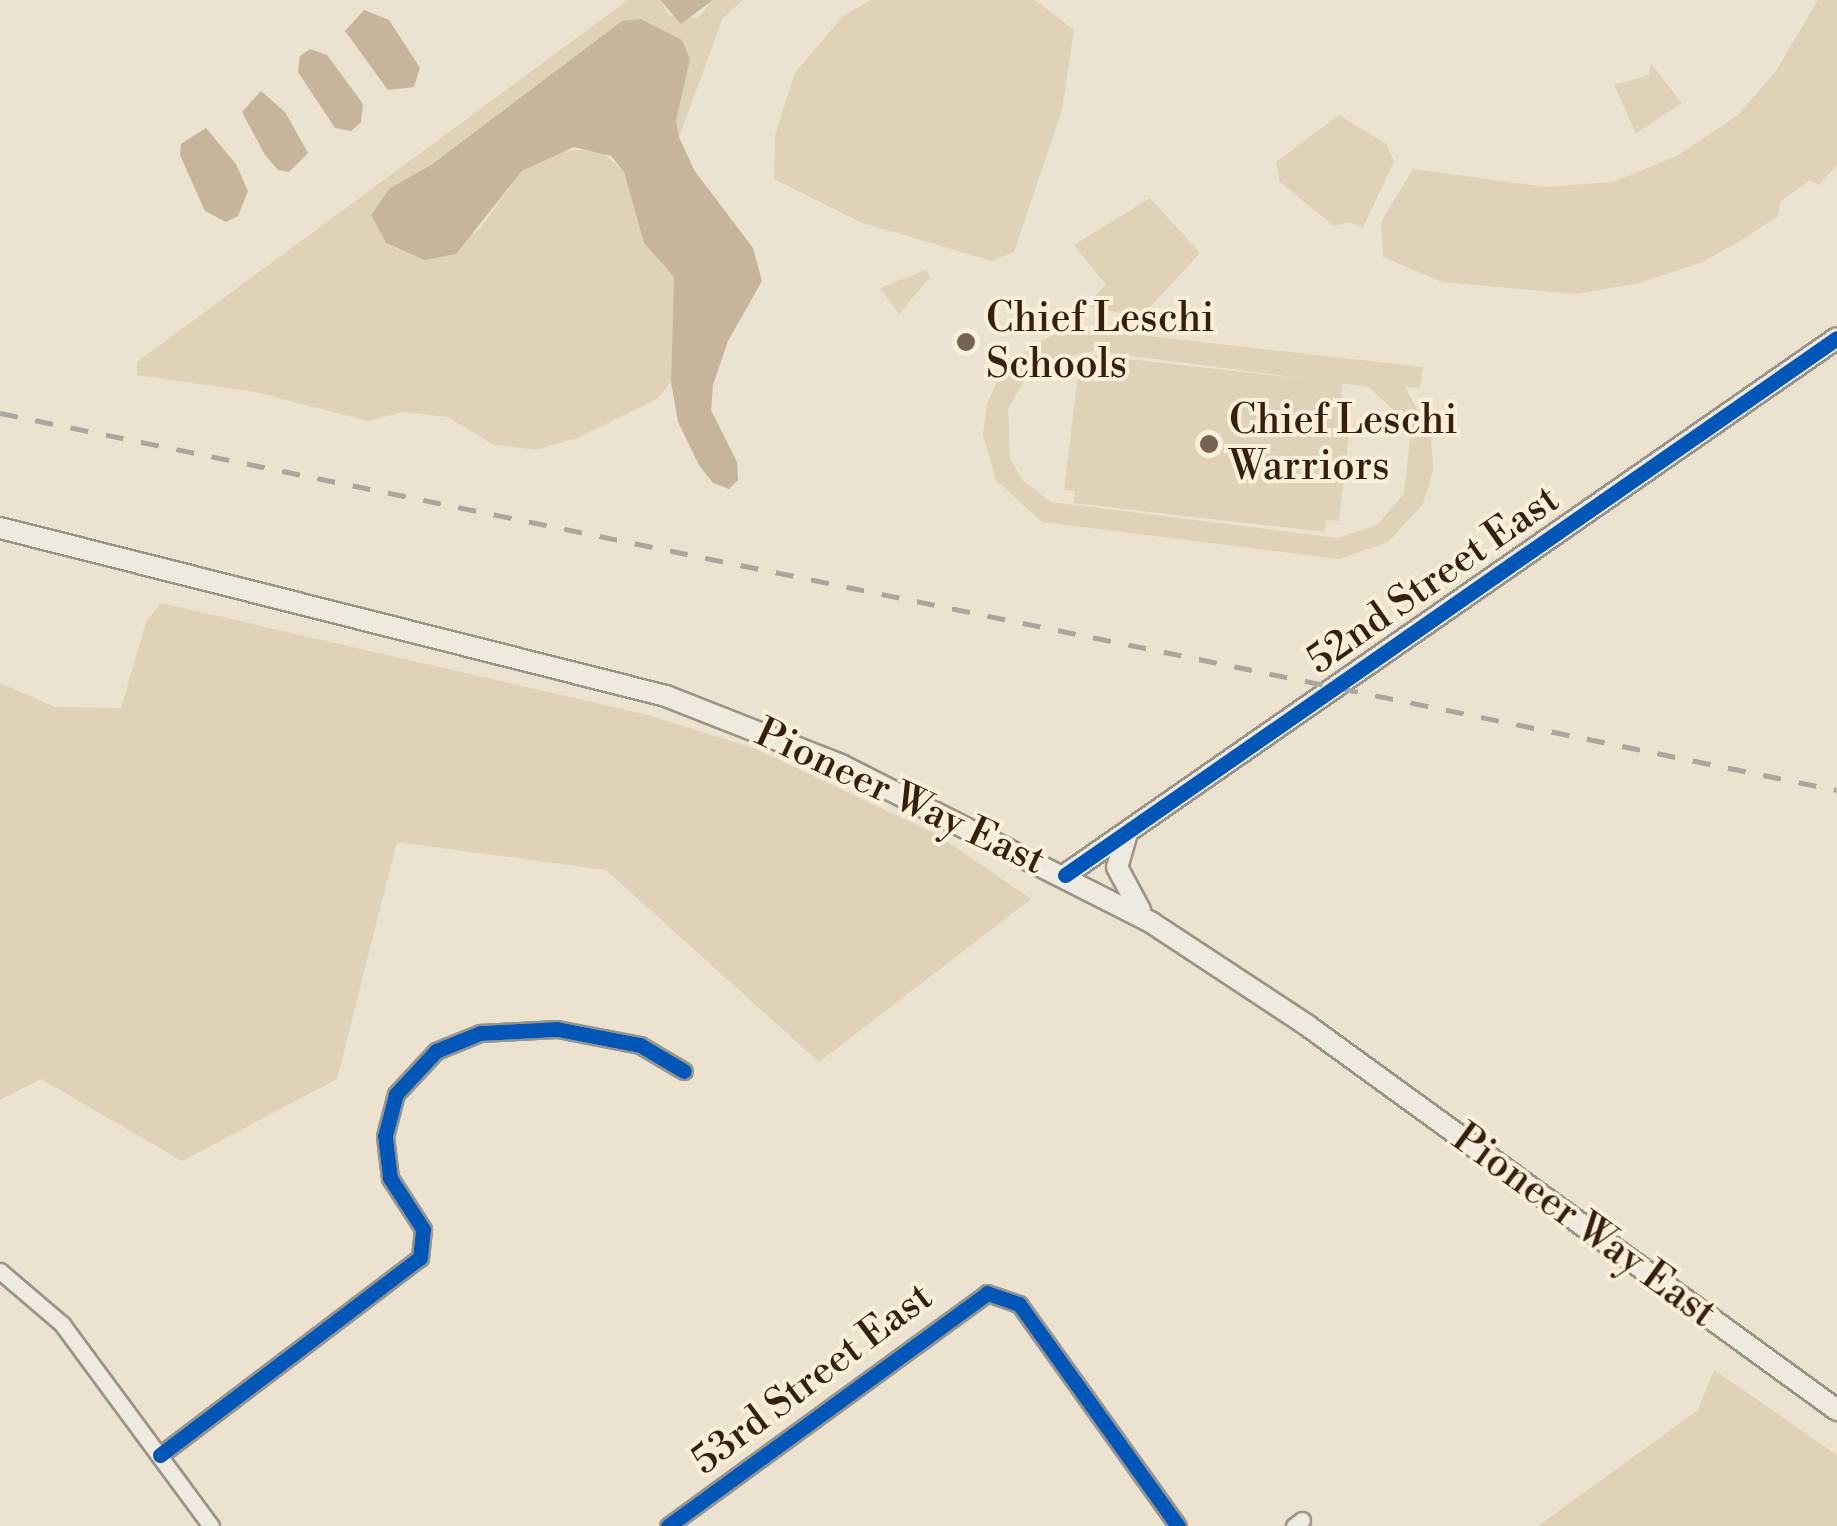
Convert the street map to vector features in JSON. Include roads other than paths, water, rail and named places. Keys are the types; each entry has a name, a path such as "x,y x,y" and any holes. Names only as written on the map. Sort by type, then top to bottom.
{"main road":[{"name":"52nd Street East","path":"1066,875 1837,338"},
{"name":"Pioneer Way East","path":"0,528 712,711 841,764 1152,922 1308,1026 1837,1410"},
{"path":"1132,827 1118,854 1118,874 1152,922"}],"street":[{"path":"160,1455 420,1258 423,1228 390,1178 385,1136 396,1094 436,1051 480,1033 557,1029 640,1045 684,1071"},
{"path":"0,1270 50,1310 211,1526"},
{"name":"53rd Street East","path":"668,1526 977,1297 998,1294 1019,1304 1178,1526"}],"railway":[{"path":"0,413 1837,790"}],"place":[{"name":"Chief Leschi Schools","path":"966,342"},
{"name":"Chief Leschi Warriors","path":"1209,444"}]}
